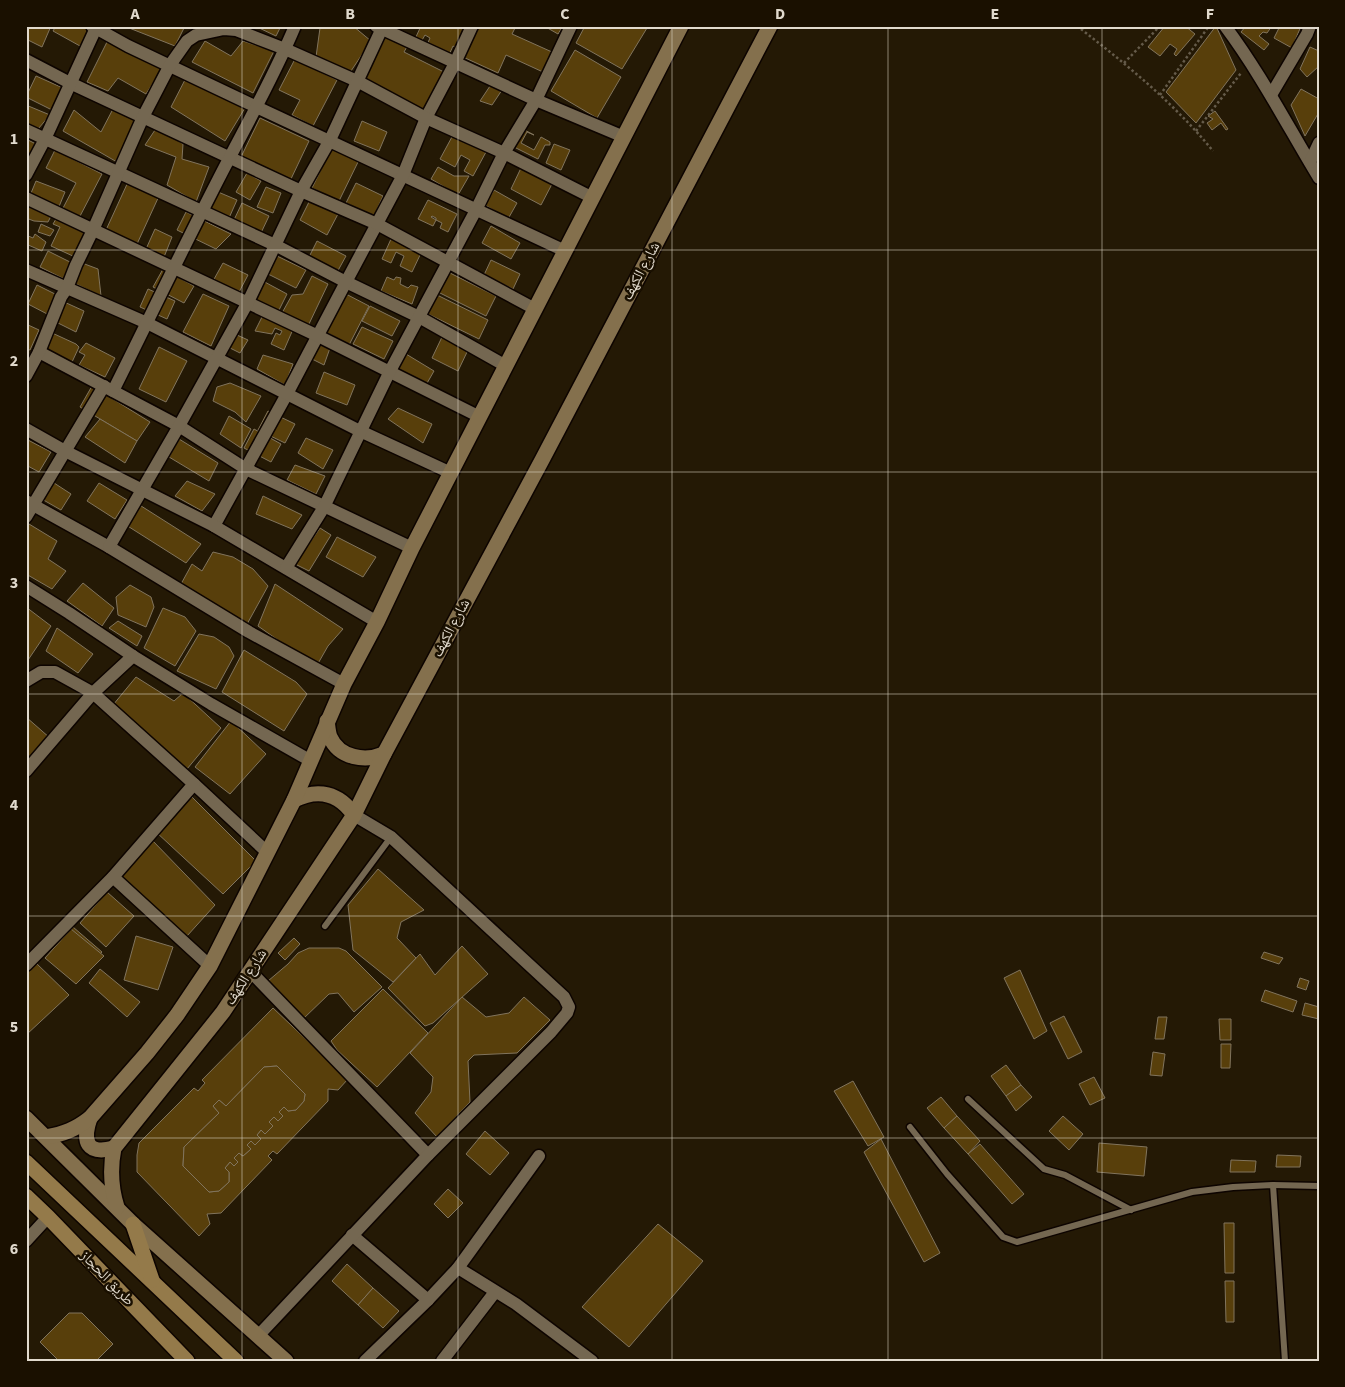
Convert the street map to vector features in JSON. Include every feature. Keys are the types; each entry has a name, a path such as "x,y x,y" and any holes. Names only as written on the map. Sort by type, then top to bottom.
{"main road":[{"path":"46,1137 70,1131 90,1118 147,1053 177,1015 210,966 294,800 344,684 377,622 412,548 681,26"},
{"name":"شارع الكهف","path":"114,1148 224,1012 354,815 384,754 770,26"},
{"path":"327,721 333,742 345,753 360,758 376,757 384,754"},
{"path":"294,800 313,793 323,793 341,800 354,815"},
{"path":"26,1118 133,1224 286,1361"},
{"path":"90,1118 86,1132 91,1146 101,1151 114,1148 111,1171 113,1194 117,1207"},
{"name":"طريق الحجاز","path":"26,1162 236,1361"},
{"name":"طريق الحجاز","path":"26,1196 187,1361"},
{"path":"133,1224 153,1282"}],"street":[{"path":"26,517 30,503 108,389 147,323 173,268 257,107 295,26"},
{"path":"214,526 287,394 403,175 426,118 472,26"},
{"path":"286,568 324,507 390,371 476,210 504,153 536,100 572,26"},
{"path":"26,175 70,83 94,27 128,46 565,252"},
{"path":"109,547 248,302 301,191 330,140 381,27 536,100 624,138"},
{"path":"1226,27 1271,95 1319,178"},
{"path":"26,376 143,117 170,65 187,41 196,35 224,29 236,30 285,49 357,81 426,118 504,153 593,198"},
{"path":"1271,95 1312,33"},
{"path":"26,60 70,83 301,191 377,224 536,309"},
{"path":"26,130 275,245 346,282 419,316 506,366"},
{"path":"1310,162 1319,143"},
{"path":"26,198 248,302 480,417"},
{"path":"26,270 147,323 360,431 451,473"},
{"path":"38,352 179,426 246,469 412,548"},
{"path":"26,429 65,451 214,526 377,622"},
{"path":"30,503 109,547 249,632 344,684"},
{"path":"26,586 211,704 311,761"},
{"path":"26,771 93,693 133,656"},
{"path":"26,681 41,672 56,672 93,693 268,853"},
{"path":"26,965 113,877 194,784"},
{"path":"258,1336 428,1154 551,1032 567,1013 569,1007 564,997 390,837 354,815"},
{"path":"113,877 210,966"},
{"path":"250,971 428,1154"},
{"path":"365,1361 458,1268 539,1156"},
{"path":"26,1241 48,1217"},
{"path":"352,1235 428,1300"},
{"path":"458,1268 516,1304 592,1361"},
{"path":"442,1361 495,1292"}],"lane":[{"path":"325,926 390,837"},
{"path":"968,1099 1044,1169 1065,1175 1131,1210"},
{"path":"910,1127 947,1174 1003,1237 1017,1242 1192,1192 1273,1185 1319,1186"},
{"path":"1273,1185 1285,1361"}],"path":[{"path":"1078,26 1124,63 1160,96 1196,131 1213,151"},
{"path":"1124,63 1160,26"},
{"path":"1160,96 1209,26"},
{"path":"1196,131 1250,61"}],"building":[{"path":"26,26 51,26 42,47 26,39"},
{"path":"56,26 84,26 91,30 80,46 53,31"},
{"path":"124,26 185,26 175,46"},
{"path":"255,26 281,26 276,36"},
{"path":"324,26 353,26 371,41 349,74 316,57 320,28"},
{"path":"421,26 468,26 459,49 453,46 448,57 426,47 430,38 425,35 421,42 415,39"},
{"path":"477,26 516,26 512,34 552,52 543,72 506,55 498,73 463,57"},
{"path":"544,26 563,26 558,34"},
{"path":"585,26 644,26 647,28 622,69 576,43"},
{"path":"1165,26 1185,26 1195,34 1176,56 1174,54 1177,49 1170,44 1160,56 1148,47"},
{"path":"1216,26 1236,70 1196,123 1166,92"},
{"path":"1246,26 1272,26 1267,33 1263,32 1259,36 1269,44 1264,50 1241,32"},
{"path":"1280,26 1301,26 1292,48 1274,38"},
{"path":"388,32 409,43 404,52 446,73 426,113 363,82"},
{"path":"108,40 164,66 146,94 118,78 108,91 87,82"},
{"path":"205,41 231,56 243,41 274,51 253,93 192,62"},
{"path":"1310,47 1319,51 1319,66 1307,77 1300,69"},
{"path":"575,50 621,77 597,118 551,91"},
{"path":"295,59 337,80 313,126 292,115 300,100 279,90"},
{"path":"188,74 248,103 225,141 171,107"},
{"path":"36,76 63,88 52,110 26,97"},
{"path":"490,86 502,90 492,105 480,101"},
{"path":"1301,89 1319,99 1319,112 1305,136 1291,105"},
{"path":"26,105 50,115 38,129 26,124"},
{"path":"114,107 138,119 117,162 63,131 74,110 101,132"},
{"path":"1215,111 1228,129 1226,130 1221,123 1212,130 1207,123 1213,119 1208,116"},
{"path":"260,118 309,141 290,181 241,157"},
{"path":"362,121 387,132 379,151 354,141"},
{"path":"157,127 183,144 182,159 209,167 196,202 167,185 176,157 145,145"},
{"path":"521,128 534,135 527,132 521,143 534,150 541,137 550,142 550,145 545,145 538,159 512,146"},
{"path":"453,135 486,152 473,176 464,171 470,160 461,155 455,167 440,159"},
{"path":"26,139 38,145 26,169"},
{"path":"554,144 570,150 561,170 546,163"},
{"path":"332,147 359,160 339,201 312,188"},
{"path":"55,150 102,174 79,218 62,210 76,183 46,168"},
{"path":"438,167 454,176 469,176 458,195 431,179"},
{"path":"521,168 552,184 541,205 511,189"},
{"path":"247,173 261,181 250,200 236,192"},
{"path":"36,181 65,192 58,209 29,198"},
{"path":"128,182 159,196 137,244 106,230"},
{"path":"356,183 383,196 374,216 346,203"},
{"path":"266,187 281,193 273,213 257,207"},
{"path":"211,189 237,200 229,218 203,207"},
{"path":"494,190 517,203 508,219 485,205"},
{"path":"310,200 338,214 327,235 300,220"},
{"path":"428,200 457,214 448,232 440,228 442,223 436,220 433,226 418,219"},
{"path":"242,203 269,216 260,235 233,222"},
{"path":"26,204 51,216 48,222 34,221 26,218"},
{"path":"186,212 231,234 216,249 177,230"},
{"path":"56,219 86,233 75,257 51,246 60,227 53,224"},
{"path":"41,224 54,230 50,236 38,232"},
{"path":"491,226 520,243 511,259 482,243"},
{"path":"155,229 172,237 164,257 146,249"},
{"path":"35,234 46,242 42,251 26,244 26,235 33,238"},
{"path":"391,239 421,253 412,272 400,266 404,256 396,252 391,263 382,259"},
{"path":"317,241 346,256 335,276 307,261"},
{"path":"48,251 76,265 68,281 40,267"},
{"path":"277,256 306,270 296,288 268,274"},
{"path":"491,260 520,274 513,289 484,275"},
{"path":"82,263 98,269 101,296 74,283"},
{"path":"223,263 248,275 238,294 213,281"},
{"path":"163,269 194,286 184,303 153,287"},
{"path":"448,272 496,296 486,316 438,292"},
{"path":"312,276 328,284 308,326 282,313 292,295 303,294"},
{"path":"387,277 394,280 396,277 401,278 400,284 408,288 411,285 418,287 412,304 381,291"},
{"path":"261,280 287,294 278,312 252,298"},
{"path":"37,285 61,297 51,316 28,304"},
{"path":"148,289 175,301 167,319 140,307"},
{"path":"344,293 369,306 349,345 324,331"},
{"path":"203,294 229,306 211,346 183,332"},
{"path":"437,295 488,320 479,339 428,314"},
{"path":"62,301 84,311 76,332 54,321"},
{"path":"370,306 400,321 392,336 362,321"},
{"path":"264,313 294,327 284,350 271,344 276,333 280,335 282,331 275,328 272,334 255,331"},
{"path":"26,324 39,330 30,350 26,349"},
{"path":"362,327 393,341 384,359 353,344"},
{"path":"50,332 79,347 72,362 43,349"},
{"path":"237,335 248,340 240,353 228,347"},
{"path":"442,337 468,350 458,371 432,358"},
{"path":"86,343 115,358 105,377 79,365 85,355 79,352"},
{"path":"318,343 330,348 324,365 312,359"},
{"path":"159,347 187,361 166,402 139,389"},
{"path":"406,354 434,371 426,385 397,369"},
{"path":"263,355 293,364 285,385 257,369"},
{"path":"324,372 355,385 347,405 316,393"},
{"path":"230,383 261,396 246,422 235,412 213,401 217,387"},
{"path":"92,386 150,422 137,441 80,407"},
{"path":"398,408 432,424 423,443 388,419"},
{"path":"268,411 295,424 285,443 258,430"},
{"path":"229,416 251,429 241,448 220,434"},
{"path":"100,419 137,441 125,463 85,437"},
{"path":"254,429 281,444 271,462 244,448"},
{"path":"306,438 333,450 323,469 298,453"},
{"path":"26,439 51,452 39,472 26,465"},
{"path":"179,439 218,463 209,481 169,457"},
{"path":"295,465 325,476 316,494 287,480"},
{"path":"51,481 71,494 61,510 40,498"},
{"path":"187,481 215,494 202,511 175,496"},
{"path":"99,483 127,500 115,519 87,501"},
{"path":"263,496 302,515 292,529 256,514"},
{"path":"138,504 201,544 186,563 126,525"},
{"path":"29,524 57,541 48,559 66,571 52,589 26,574 26,529"},
{"path":"320,528 331,535 309,571 295,564"},
{"path":"337,537 376,557 363,577 326,557"},
{"path":"213,552 233,557 253,569 268,586 246,626 181,584 192,564 202,571"},
{"path":"83,583 114,608 102,626 67,601"},
{"path":"275,584 343,629 328,646 316,667 258,626"},
{"path":"130,585 151,597 154,607 146,627 118,615 116,597"},
{"path":"26,607 51,626 26,663"},
{"path":"163,608 185,617 196,631 175,666 144,648"},
{"path":"118,621 142,636 137,646 109,628"},
{"path":"57,628 93,654 78,673 46,651"},
{"path":"199,634 214,637 229,647 234,656 216,689 177,671"},
{"path":"244,650 296,682 307,694 284,731 222,692"},
{"path":"136,677 174,701 183,693 221,728 187,769 113,705"},
{"path":"26,717 50,738 26,765"},
{"path":"231,721 266,754 230,794 195,767"},
{"path":"190,795 256,861 223,894 156,832"},
{"path":"151,839 215,905 187,936 118,877"},
{"path":"378,869 424,910 401,922 397,938 416,958 393,982 353,950 348,905"},
{"path":"107,892 134,916 106,947 80,923"},
{"path":"73,927 102,952 77,977 51,953"},
{"path":"71,929 104,956 76,984 45,958"},
{"path":"136,936 173,947 158,990 124,980"},
{"path":"294,938 300,944 285,960 278,953"},
{"path":"462,946 488,974 433,1023 425,1026 388,988 420,954 435,975"},
{"path":"309,948 339,948 346,951 382,987 354,1012 338,993 329,994 303,1019 268,981 298,953"},
{"path":"1264,952 1283,958 1279,964 1261,958"},
{"path":"35,962 69,995 26,1035 26,971"},
{"path":"100,969 140,1002 127,1017 89,983"},
{"path":"1020,970 1047,1031 1034,1039 1004,978"},
{"path":"1300,978 1309,981 1306,990 1297,987"},
{"path":"383,989 428,1033 377,1087 337,1050 331,1041"},
{"path":"1265,990 1297,1001 1293,1012 1261,1001"},
{"path":"462,997 486,1017 509,1013 524,997 550,1020 517,1053 474,1055 468,1061 470,1102 437,1137 415,1113 431,1092 433,1077 410,1053"},
{"path":"1305,1003 1319,1007 1319,1019 1302,1015"},
{"path":"273,1008 348,1079 338,1090 328,1089 328,1101 277,1154 273,1151 268,1156 272,1160 221,1213 207,1214 210,1224 199,1236 137,1172 137,1155 139,1143 194,1088 198,1091 205,1083 202,1080","holes":["277,1066 305,1094 304,1101 296,1110 288,1111 284,1107 279,1112 283,1116 278,1121 274,1117 269,1122 273,1126 265,1134 261,1130 257,1135 261,1139 255,1145 251,1141 247,1145 251,1149 243,1156 239,1153 234,1158 238,1162 234,1166 230,1162 225,1168 229,1172 229,1182 219,1191 209,1192 183,1166 184,1147 219,1113 213,1106 219,1100 226,1106 264,1067"]},
{"path":"1064,1016 1082,1052 1068,1059 1050,1023"},
{"path":"1158,1017 1167,1017 1164,1039 1155,1039"},
{"path":"1219,1019 1231,1019 1231,1040 1220,1040"},
{"path":"1221,1044 1231,1044 1230,1068 1221,1068"},
{"path":"1153,1052 1165,1054 1162,1076 1150,1075"},
{"path":"1006,1065 1021,1085 1006,1096 991,1076"},
{"path":"277,1066 305,1094 304,1101 296,1110 288,1111 284,1107 279,1112 283,1116 278,1121 274,1117 269,1122 273,1126 265,1134 261,1130 257,1135 261,1139 255,1145 251,1141 247,1145 251,1149 243,1156 239,1153 234,1158 238,1162 234,1166 230,1162 225,1168 229,1172 229,1182 219,1191 209,1192 183,1166 184,1147 219,1113 213,1106 219,1100 226,1106 264,1067"},
{"path":"1094,1077 1105,1098 1090,1105 1079,1084"},
{"path":"853,1081 884,1137 868,1146 834,1091"},
{"path":"1021,1085 1032,1097 1016,1111 1006,1096"},
{"path":"941,1097 957,1116 944,1128 927,1108"},
{"path":"957,1116 980,1141 968,1154 944,1128"},
{"path":"1063,1116 1083,1134 1069,1150 1049,1131"},
{"path":"485,1131 509,1153 490,1175 466,1154"},
{"path":"881,1139 940,1253 924,1262 864,1152"},
{"path":"1099,1143 1147,1147 1144,1176 1097,1172"},
{"path":"980,1144 1024,1194 1012,1204 968,1154"},
{"path":"1277,1155 1301,1156 1300,1167 1276,1167"},
{"path":"1231,1160 1256,1161 1255,1172 1230,1172"},
{"path":"448,1189 463,1203 448,1218 434,1204"},
{"path":"1224,1223 1234,1223 1234,1273 1225,1273"},
{"path":"658,1224 703,1261 629,1347 582,1307"},
{"path":"347,1264 373,1288 358,1305 332,1281"},
{"path":"1225,1281 1234,1281 1234,1322 1226,1322"},
{"path":"373,1288 399,1311 383,1328 358,1305"},
{"path":"69,1313 82,1313 113,1344 96,1361 59,1361 40,1342"}]}
